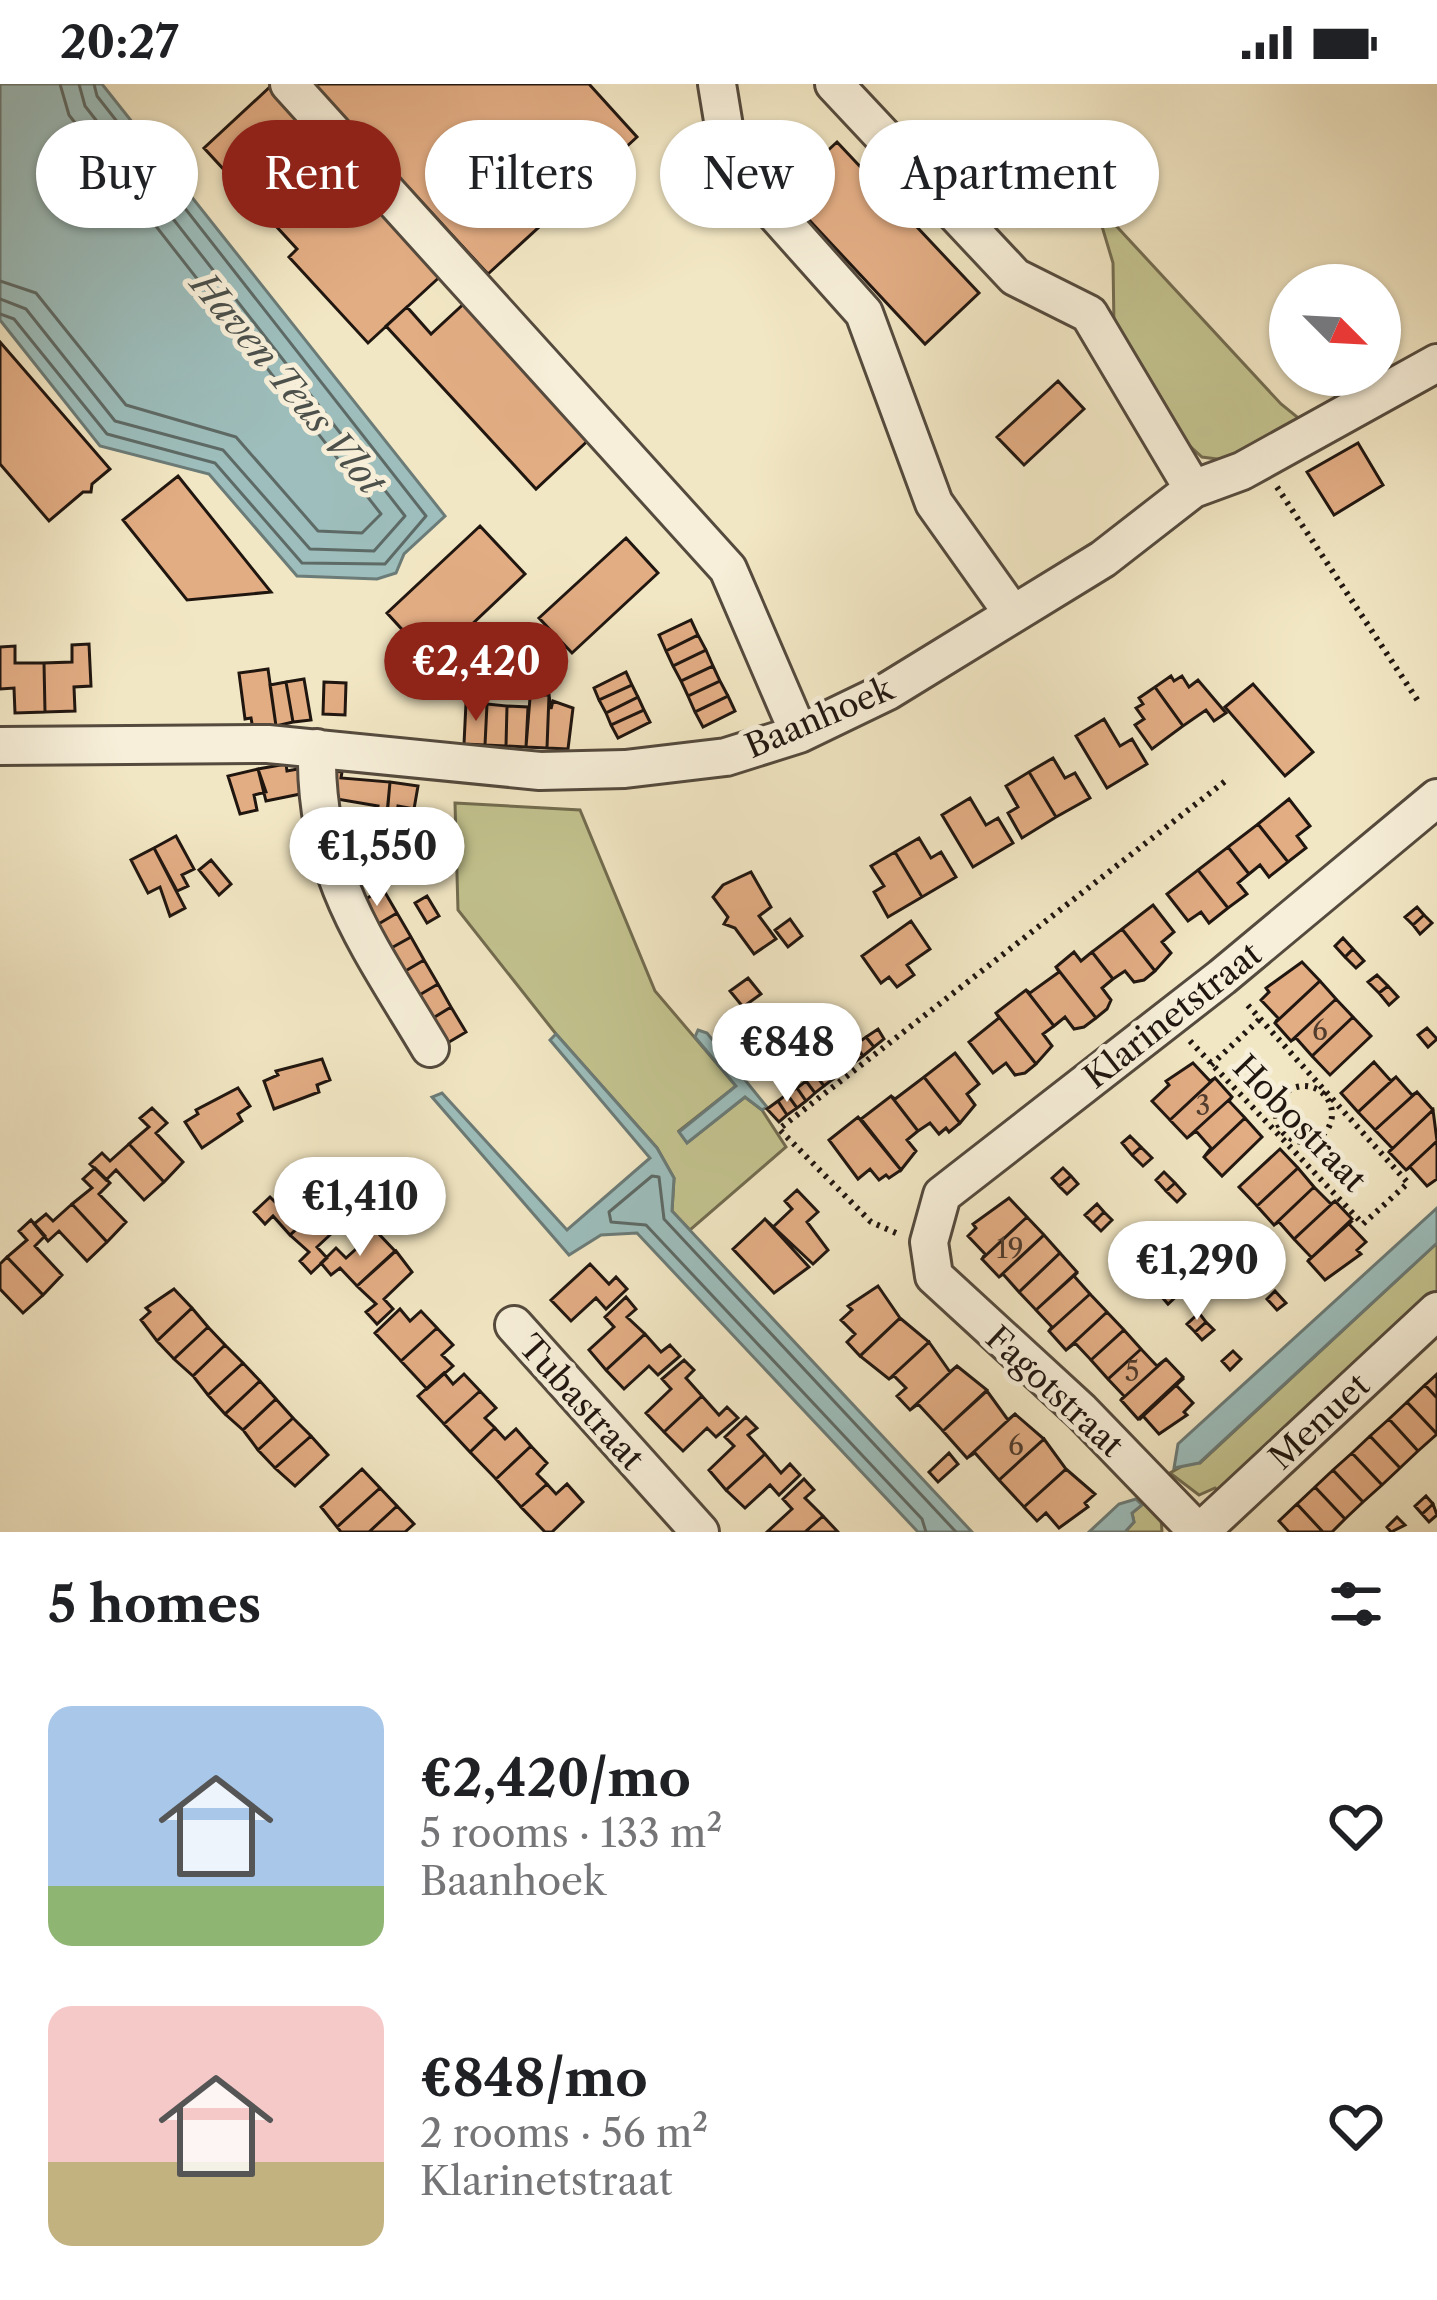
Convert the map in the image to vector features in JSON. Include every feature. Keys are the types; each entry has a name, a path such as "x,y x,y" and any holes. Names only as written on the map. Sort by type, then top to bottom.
{"street":[{"path":"289,84 728,569 799,734"},
{"path":"717,84 730,164 864,313 934,503 1013,614"},
{"path":"834,84 1016,277 1089,314 1193,489"},
{"name":"Baanhoek","path":"0,746 317,748 540,771 625,769 726,757 799,734 888,691 1103,559 1193,489 1260,461 1437,363"},
{"path":"317,748 316,807 326,851 350,913 430,1048"},
{"name":"Klarinetstraat","path":"928,1242 941,1196 1222,977 1437,798"},
{"name":"Fagotstraat","path":"928,1242 934,1276 1081,1411 1199,1532"},
{"name":"Menuet","path":"1199,1532 1437,1311"},
{"name":"Tubastraat","path":"514,1325 700,1532"}],"path":[{"path":"1260,461 1420,704"},
{"path":"928,1242 871,1222 779,1129 1228,779"},
{"name":"Hobostraat","path":"1169,1018 1364,1224 1408,1183 1222,977"},
{"path":"1211,1066 1261,1018"},
{"path":"1297,1087 1323,1093 1331,1121 1324,1134 1311,1141 1281,1136 1277,1107 1284,1094 1297,1087"}],"green space":[{"path":"1102,228 1118,228 1269,396 1312,429 1232,461 1202,457 1182,439 1114,326 1113,263"},
{"path":"455,803 580,810 655,991 736,1086 679,1131 689,1141 745,1097 762,1110 786,1147 690,1230 672,1211 674,1178 657,1148 556,1034 458,910"},
{"path":"1437,1243 1437,1291 1220,1493 1215,1488 1199,1495 1170,1473 1193,1460 1200,1463"},
{"path":"1145,1502 1161,1518 1162,1532 1125,1532 1134,1522 1132,1513"}],"water":[{"name":"Haven Teus Vlot","path":"0,84 102,84 131,120 36,120 36,228 198,228 198,205 445,516 404,554 396,573 377,579 297,576 209,474 100,446 0,320"},
{"path":"698,1030 707,1033 767,1107 762,1110 745,1097 687,1143 679,1132 736,1086 695,1037"},
{"path":"556,1034 657,1148 674,1178 672,1211 972,1532 918,1532 637,1233 601,1235 569,1255 432,1097 442,1093 567,1230 650,1158 550,1040"},
{"path":"1437,1208 1437,1243 1199,1463 1174,1468 1178,1444"},
{"path":"1136,1499 1142,1505 1132,1513 1134,1522 1125,1532 1089,1532 1119,1504"}],"building":[{"path":"313,84 589,84 622,120 425,120 425,206 401,180 401,120 346,120"},
{"path":"272,85 304,120 234,120"},
{"path":"222,131 222,168 204,148"},
{"path":"835,144 859,165 859,228 918,228 979,293 925,344 817,228 835,228"},
{"path":"401,224 445,272 368,343 289,257 297,249 278,228"},
{"path":"446,228 538,228 488,274"},
{"path":"470,298 595,434 536,489 386,326 407,307 431,334"},
{"path":"0,342 110,469 92,484 91,492 83,492 49,521 0,464"},
{"path":"1058,381 1084,409 1024,465 997,437"},
{"path":"1358,443 1383,485 1334,515 1307,472"},
{"path":"178,476 271,592 187,600 123,520"},
{"path":"480,526 525,574 432,662 387,613"},
{"path":"626,538 658,573 572,653 539,618"},
{"path":"691,620 698,635 666,651 659,635"},
{"path":"698,635 706,650 673,666 666,651"},
{"path":"89,644 91,686 74,687 75,711 45,712 44,663 72,662 72,645"},
{"path":"15,646 15,663 44,663 45,712 15,713 14,688 0,689 0,647"},
{"path":"706,650 713,666 681,681 673,666"},
{"path":"713,666 720,681 688,696 681,681"},
{"path":"268,669 276,726 253,729 251,718 245,719 239,673"},
{"path":"626,672 632,685 599,700 594,688"},
{"path":"1171,676 1174,681 1182,676 1189,687 1198,680 1226,713 1214,721 1206,710 1183,726 1155,687"},
{"path":"304,679 311,720 293,722 286,682"},
{"path":"720,681 728,696 695,712 688,696"},
{"path":"286,682 293,722 276,726 270,685"},
{"path":"324,682 346,683 345,715 323,714"},
{"path":"1253,684 1313,752 1285,776 1225,707"},
{"path":"632,685 638,697 606,713 599,700"},
{"path":"1155,687 1183,726 1152,749 1135,725 1144,719 1136,708 1143,704 1139,698"},
{"path":"549,695 547,748 526,747 530,698"},
{"path":"549,695 551,709 553,701 573,708 568,749 547,748"},
{"path":"728,696 735,711 703,727 695,712"},
{"path":"638,697 644,710 611,725 606,713"},
{"path":"466,703 487,704 485,745 464,744"},
{"path":"487,704 507,706 506,746 485,745"},
{"path":"507,706 528,707 526,747 506,746"},
{"path":"644,710 650,722 618,738 611,725"},
{"path":"1104,719 1120,746 1132,739 1147,764 1107,788 1076,736"},
{"path":"1053,758 1065,778 1075,773 1090,798 1056,817 1029,772"},
{"path":"286,764 287,771 303,768 310,792 266,801 258,769"},
{"path":"258,769 266,792 254,795 257,810 240,814 228,776"},
{"path":"320,769 342,772 341,778 390,782 386,828 374,825 378,806 325,797"},
{"path":"1029,772 1056,817 1022,838 1008,813 1018,807 1006,786"},
{"path":"390,782 418,786 414,809 398,806 395,825 386,824"},
{"path":"970,798 986,825 998,818 1013,843 973,867 942,815"},
{"path":"1289,799 1310,826 1297,836 1306,848 1288,862 1258,824"},
{"path":"1258,824 1288,862 1269,877 1260,865 1249,874 1228,847"},
{"path":"176,836 194,869 182,875 188,886 177,891 154,848"},
{"path":"389,836 390,850 361,852 360,837"},
{"path":"919,838 931,858 941,852 956,877 922,897 895,852"},
{"path":"1228,847 1249,874 1238,883 1247,894 1228,908 1198,870"},
{"path":"154,848 185,908 170,916 160,887 148,893 131,860"},
{"path":"895,852 922,897 888,917 874,892 884,886 871,866"},
{"path":"211,860 231,884 219,895 199,870"},
{"path":"411,861 412,876 386,877 385,862"},
{"path":"1198,870 1228,908 1209,923 1201,912 1188,921 1167,894"},
{"path":"751,872 771,907 759,916 776,939 754,954 735,928 724,924 728,917 713,897 723,885"},
{"path":"383,889 397,913 370,929 357,904"},
{"path":"427,896 439,916 427,923 415,903"},
{"path":"1153,905 1174,932 1162,942 1171,953 1155,971 1122,929"},
{"path":"1417,907 1424,915 1413,925 1405,917"},
{"path":"397,913 411,937 384,952 370,929"},
{"path":"1424,915 1432,923 1420,934 1413,925"},
{"path":"790,919 802,936 788,947 775,930"},
{"path":"911,921 930,949 907,965 914,975 897,987 889,977 881,983 862,956"},
{"path":"1122,929 1155,971 1144,980 1134,982 1125,971 1113,979 1092,952"},
{"path":"411,937 424,960 397,976 384,952"},
{"path":"1343,938 1353,949 1345,957 1335,946"},
{"path":"1353,949 1364,961 1356,968 1345,957"},
{"path":"1074,952 1081,961 1092,952 1113,979 1102,988 1111,1000 1096,1018 1056,967"},
{"path":"424,960 438,984 411,1000 397,976"},
{"path":"1302,962 1320,981 1275,1023 1278,1018 1261,1000 1269,992 1266,988"},
{"path":"1056,967 1096,1018 1084,1027 1074,1029 1065,1017 1054,1026 1026,990 1030,993 1059,972"},
{"path":"1377,975 1388,986 1379,993 1368,982"},
{"path":"748,978 761,994 743,1007 730,991"},
{"path":"1320,981 1336,999 1291,1041 1275,1023"},
{"path":"438,984 451,1007 425,1023 411,1000"},
{"path":"1388,986 1398,997 1389,1005 1379,993"},
{"path":"1026,990 1054,1026 1043,1034 1052,1046 1036,1064 996,1013"},
{"path":"1336,999 1353,1017 1312,1056 1296,1038 1291,1041"},
{"path":"451,1007 466,1032 439,1048 425,1023"},
{"path":"996,1013 1036,1064 1025,1073 1015,1075 1006,1063 993,1073 969,1042 999,1018"},
{"path":"1353,1017 1371,1036 1330,1075 1312,1056"},
{"path":"1427,1028 1437,1039 1428,1047 1418,1035"},
{"path":"878,1029 884,1039 874,1047 866,1037"},
{"path":"866,1037 874,1047 863,1056 855,1045"},
{"path":"855,1045 863,1056 851,1065 843,1054"},
{"path":"955,1053 979,1084 967,1094 975,1105 960,1123 924,1077"},
{"path":"843,1054 851,1065 842,1072 834,1061"},
{"path":"322,1059 330,1080 317,1085 319,1092 274,1109 264,1081 278,1075 276,1071"},
{"path":"834,1061 842,1072 833,1079 825,1068"},
{"path":"1374,1062 1391,1081 1396,1077 1358,1112 1341,1093"},
{"path":"1193,1063 1210,1081 1215,1078 1170,1120 1152,1101 1169,1085 1166,1081"},
{"path":"825,1068 833,1079 824,1086 815,1074"},
{"path":"815,1074 824,1086 815,1093 806,1081"},
{"path":"924,1077 960,1123 949,1132 946,1128 939,1134 930,1123 918,1131 891,1096 895,1099"},
{"path":"1396,1077 1412,1095 1417,1092 1375,1130 1358,1112"},
{"path":"1215,1078 1232,1097 1187,1138 1170,1120"},
{"path":"806,1081 815,1093 806,1101 797,1088"},
{"path":"238,1088 250,1106 238,1114 242,1121 202,1148 185,1122 198,1114 196,1110"},
{"path":"797,1088 806,1101 797,1108 787,1094"},
{"path":"1417,1092 1433,1110 1389,1152 1392,1148 1375,1130"},
{"path":"787,1094 797,1108 787,1115 778,1101"},
{"path":"891,1096 918,1131 907,1140 916,1151 901,1170 861,1119"},
{"path":"1232,1097 1229,1101 1245,1118 1204,1157 1211,1148 1196,1131 1187,1138"},
{"path":"778,1101 787,1115 779,1122 767,1109"},
{"path":"152,1108 167,1123 156,1133 183,1162 164,1182 129,1144 149,1127 140,1118"},
{"path":"1433,1110 1437,1141 1406,1170 1389,1152"},
{"path":"858,1117 901,1170 889,1178 879,1180 870,1169 858,1179 829,1140"},
{"path":"1245,1118 1262,1137 1222,1176 1204,1157"},
{"path":"1130,1136 1141,1147 1132,1155 1122,1143"},
{"path":"1437,1141 1437,1179 1427,1186 1410,1167 1406,1170"},
{"path":"129,1144 164,1182 144,1200 116,1170 106,1180 90,1164 102,1153 110,1161"},
{"path":"1141,1147 1152,1158 1143,1166 1132,1155"},
{"path":"1280,1149 1298,1168 1257,1206 1239,1187"},
{"path":"95,1168 110,1183 99,1194 126,1222 107,1242 72,1204 92,1188 83,1179"},
{"path":"1063,1168 1071,1176 1059,1186 1052,1178"},
{"path":"1298,1168 1314,1187 1274,1225 1257,1206"},
{"path":"1164,1172 1175,1183 1166,1191 1156,1180"},
{"path":"1071,1176 1078,1184 1067,1194 1059,1186"},
{"path":"309,1179 328,1200 290,1235 273,1216 265,1224 254,1212 270,1197 280,1207"},
{"path":"1175,1183 1185,1194 1177,1202 1166,1191"},
{"path":"1314,1187 1331,1204 1335,1201 1294,1239 1279,1222 1274,1225"},
{"path":"797,1190 818,1212 807,1222 828,1250 813,1264 773,1227 792,1209 785,1201"},
{"path":"1009,1198 1027,1217 982,1259 985,1254 968,1236 976,1228 973,1224"},
{"path":"329,1200 346,1220 317,1247 327,1258 311,1273 300,1261 309,1252 290,1235"},
{"path":"1335,1201 1352,1219 1308,1261 1311,1257 1294,1239"},
{"path":"72,1204 107,1242 87,1261 59,1231 48,1241 34,1224 46,1214 53,1221"},
{"path":"1097,1204 1104,1212 1093,1223 1085,1215"},
{"path":"1104,1212 1112,1220 1101,1231 1093,1223"},
{"path":"1027,1217 1044,1235 999,1277 982,1259"},
{"path":"765,1219 809,1267 774,1293 733,1249"},
{"path":"31,1220 45,1236 35,1246 62,1275 43,1295 7,1257 27,1240 19,1231"},
{"path":"1353,1220 1349,1224 1366,1242 1357,1250 1361,1254 1325,1280 1308,1261"},
{"path":"1214,1225 1224,1237 1216,1244 1206,1233"},
{"path":"376,1231 395,1251 357,1286 340,1268 331,1275 321,1263 336,1248 346,1258"},
{"path":"1044,1235 1060,1253 1019,1292 1003,1274 999,1277"},
{"path":"1224,1237 1235,1248 1227,1256 1216,1244"},
{"path":"1131,1241 1138,1249 1127,1259 1119,1251"},
{"path":"1138,1249 1146,1257 1134,1267 1127,1259"},
{"path":"396,1251 412,1272 384,1299 393,1309 377,1324 366,1312 376,1304 357,1286"},
{"path":"1060,1253 1077,1272 1036,1310 1019,1292"},
{"path":"7,1257 43,1295 23,1313 0,1289 0,1264"},
{"path":"1248,1262 1258,1273 1250,1281 1239,1269"},
{"path":"590,1264 609,1284 616,1277 627,1289 606,1309 596,1298 571,1321 551,1300"},
{"path":"1078,1272 1074,1276 1090,1294 1049,1331 1052,1327 1036,1310"},
{"path":"1258,1273 1268,1284 1260,1292 1250,1281"},
{"path":"1164,1277 1172,1285 1161,1296 1153,1288"},
{"path":"1172,1285 1180,1293 1168,1304 1161,1296"},
{"path":"878,1286 900,1318 860,1356 847,1342 855,1334 841,1320 852,1310 848,1306"},
{"path":"174,1289 192,1308 157,1341 141,1320 150,1312 146,1308"},
{"path":"1275,1291 1286,1303 1277,1310 1267,1299"},
{"path":"1090,1294 1107,1312 1066,1350 1049,1331"},
{"path":"626,1297 636,1309 627,1317 645,1334 606,1370 589,1350 614,1327 605,1317"},
{"path":"192,1308 208,1327 174,1359 157,1341"},
{"path":"400,1309 410,1321 421,1311 437,1328 401,1361 375,1333"},
{"path":"1107,1312 1124,1330 1091,1360 1075,1343 1066,1350"},
{"path":"1199,1313 1206,1322 1195,1332 1187,1324"},
{"path":"900,1318 929,1342 889,1379 860,1356"},
{"path":"1206,1322 1214,1330 1202,1340 1195,1332"},
{"path":"208,1327 225,1345 193,1376 174,1359"},
{"path":"437,1328 453,1345 442,1355 453,1366 427,1389 401,1361"},
{"path":"1124,1330 1141,1349 1108,1379 1091,1360"},
{"path":"645,1334 661,1352 670,1345 680,1356 658,1375 649,1366 624,1389 606,1370"},
{"path":"929,1342 950,1372 957,1366 910,1410 897,1396 906,1388 894,1376 889,1379"},
{"path":"225,1345 243,1363 208,1395 193,1376"},
{"path":"1141,1349 1157,1366 1166,1359 1121,1400 1124,1396 1108,1379"},
{"path":"1233,1351 1241,1359 1230,1370 1222,1361"},
{"path":"1166,1359 1183,1377 1138,1419 1121,1400"},
{"path":"684,1360 694,1370 686,1378 702,1396 664,1432 646,1413 671,1389 662,1379"},
{"path":"243,1363 260,1381 225,1414 208,1395"},
{"path":"957,1366 987,1390 943,1431 918,1404 910,1410"},
{"path":"444,1373 453,1384 464,1374 480,1391 444,1424 418,1396"},
{"path":"1437,1374 1437,1398 1425,1385"},
{"path":"260,1381 276,1399 243,1430 225,1414"},
{"path":"1176,1385 1193,1403 1184,1412 1187,1415 1159,1434 1143,1416"},
{"path":"1425,1385 1437,1398 1437,1434 1407,1402"},
{"path":"480,1391 496,1408 485,1418 495,1428 470,1452 444,1424"},
{"path":"987,1391 1008,1420 1015,1414 967,1458 943,1431"},
{"path":"702,1396 719,1415 727,1407 738,1418 716,1437 707,1428 683,1451 664,1432"},
{"path":"276,1399 293,1418 258,1450 243,1430"},
{"path":"1407,1402 1437,1434 1418,1451 1389,1419"},
{"path":"1015,1414 1044,1439 999,1480 975,1453 967,1458"},
{"path":"746,1417 757,1428 748,1435 765,1454 726,1490 709,1470 734,1446 725,1437"},
{"path":"293,1418 311,1436 275,1468 258,1450"},
{"path":"1389,1419 1418,1451 1400,1468 1370,1436"},
{"path":"495,1428 505,1439 516,1429 531,1446 496,1479 470,1452"},
{"path":"311,1436 328,1455 295,1486 275,1468"},
{"path":"1370,1436 1400,1468 1382,1485 1352,1453"},
{"path":"1044,1439 1066,1469 1024,1507 999,1480"},
{"path":"531,1446 547,1463 537,1474 547,1484 521,1507 496,1479"},
{"path":"949,1453 958,1464 938,1482 929,1472"},
{"path":"1352,1453 1382,1485 1363,1502 1333,1470"},
{"path":"765,1454 781,1473 790,1464 800,1475 779,1495 770,1485 745,1508 726,1490"},
{"path":"362,1469 380,1488 337,1527 321,1507"},
{"path":"1066,1469 1095,1494 1085,1503 1088,1507 1059,1528 1046,1513 1037,1521 1024,1507"},
{"path":"1333,1470 1363,1502 1345,1519 1315,1487"},
{"path":"804,1479 814,1490 805,1498 823,1516 805,1532 767,1532 792,1509 783,1499"},
{"path":"547,1484 556,1494 567,1484 583,1502 552,1532 545,1532 521,1507"},
{"path":"1315,1487 1345,1519 1332,1532 1323,1532 1297,1504"},
{"path":"380,1488 397,1506 369,1532 341,1532 337,1527"},
{"path":"1426,1496 1433,1504 1422,1514 1415,1506"},
{"path":"1297,1504 1323,1532 1289,1532 1279,1521"},
{"path":"1433,1504 1437,1515 1429,1522 1422,1514"},
{"path":"397,1506 414,1524 405,1532 369,1532"},
{"path":"823,1516 838,1532 805,1532"},
{"path":"1397,1517 1405,1525 1391,1532 1387,1527"}]}
